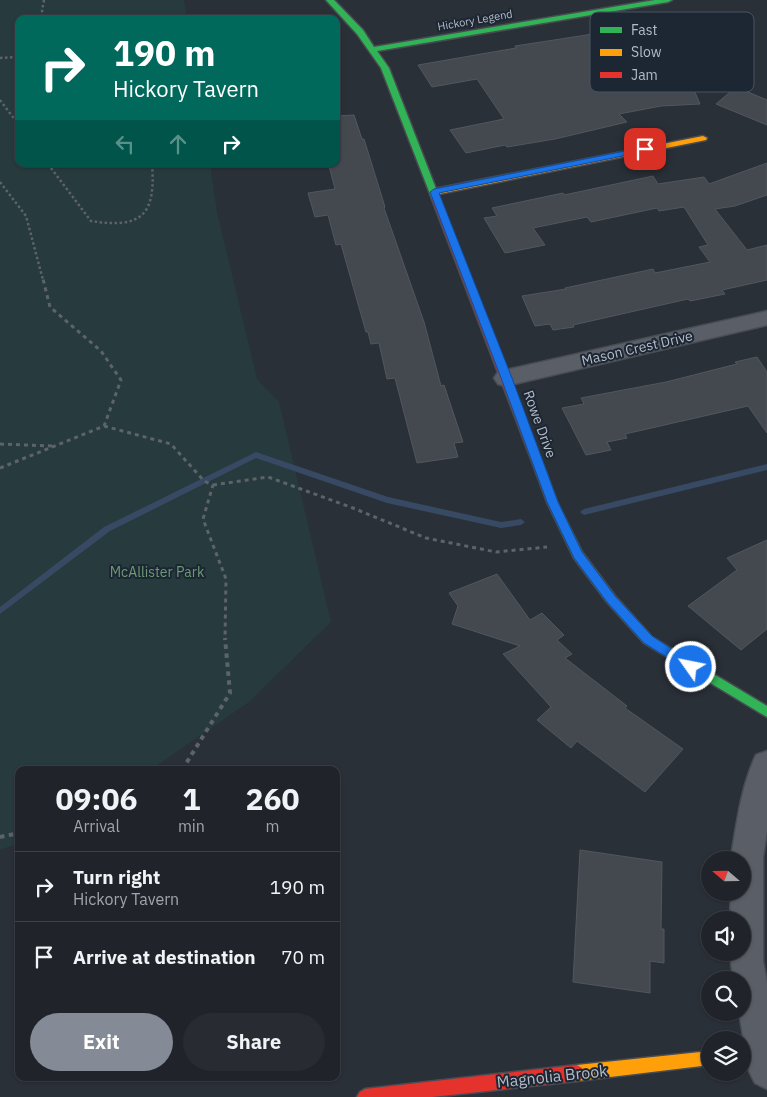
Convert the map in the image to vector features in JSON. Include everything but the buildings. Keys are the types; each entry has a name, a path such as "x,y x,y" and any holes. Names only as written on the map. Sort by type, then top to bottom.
{"street":[{"name":"Rowe Drive","path":"330,0 350,18 375,49 385,68 506,378 552,502 578,555 611,599 648,640 767,712"},
{"name":"Hickory Legend","path":"596,12 668,0"},
{"name":"Hickory Legend","path":"375,49 590,13"},
{"path":"434,192 703,138"},
{"name":"Mason Crest Drive","path":"506,378 767,318"},
{"path":"757,1059 746,961 747,857 758,793 767,764"},
{"name":"Magnolia Brook","path":"364,1097 701,1059"}],"path":[{"path":"44,0 42,11 44,15"},
{"path":"0,58 15,57"},
{"path":"0,100 15,120"},
{"path":"50,167 91,221 113,225 136,220 149,208 154,186 152,167"},
{"path":"0,182 26,216 50,307 101,351 121,380 104,426"},
{"path":"0,468 104,426 171,444 204,481 213,485 268,476 426,538 496,552 573,544"},
{"path":"0,444 54,446"},
{"path":"185,766 230,694 224,624 226,579 203,518 213,485"},
{"path":"0,837 15,834"}],"green space":[{"name":"McAllister Park","path":"0,0 184,0 186,15 15,15 15,167 210,167 217,212 257,379 279,402 331,622 249,702 156,766 15,766 15,844 0,850"}],"waterway":[{"path":"0,611 107,529 256,455 387,500 501,525 521,522"},
{"path":"584,512 767,467"}],"traffic: fast":[{"path":"330,0 360,32 385,68 436,199"},
{"path":"596,12 668,0"},
{"path":"375,49 590,13"},
{"path":"541,472 552,502 578,555 611,599 648,640 767,712"}],"traffic: slow":[{"path":"434,192 703,138"},
{"path":"577,1073 701,1059"}],"traffic: jam":[{"path":"436,199 541,472"},
{"path":"365,1097 577,1073"}],"route":[{"path":"645,149 434,192 552,502 578,555 611,599 648,640 691,667"}]}
